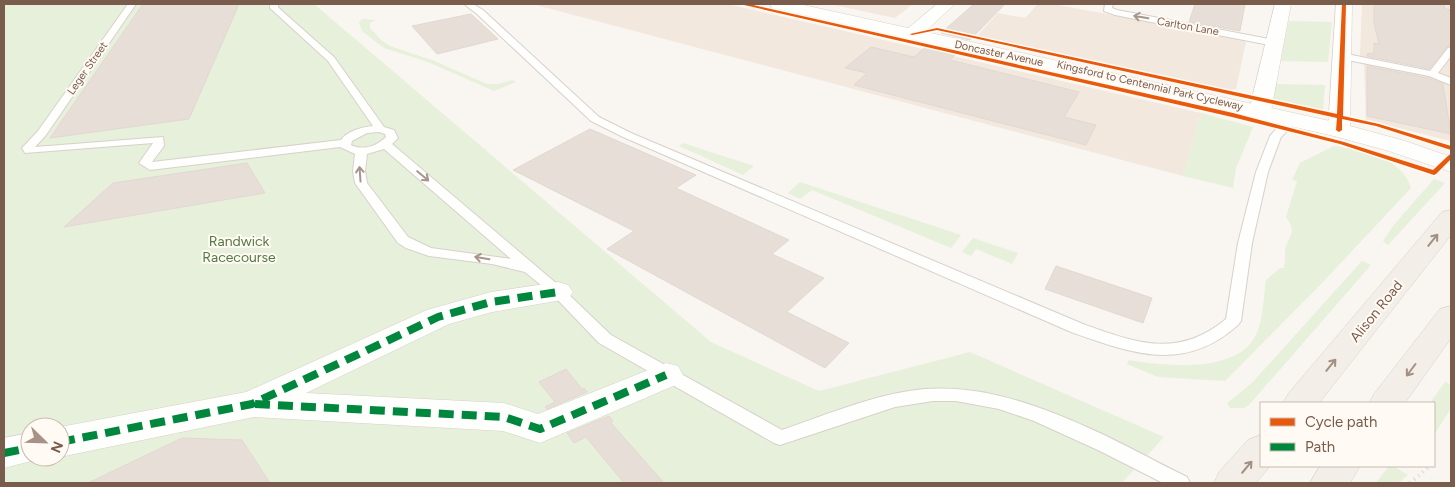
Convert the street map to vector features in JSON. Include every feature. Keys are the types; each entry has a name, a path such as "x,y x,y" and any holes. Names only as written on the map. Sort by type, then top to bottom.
{"main road":[{"name":"Alison Road","path":"1301,402 1451,218"},
{"path":"1387,402 1451,316"},
{"path":"1233,483 1260,451"},
{"path":"1329,483 1340,467"}],"street":[{"name":"Doncaster Avenue","path":"778,4 1290,118 1397,146 1451,165"},
{"path":"912,34 947,4"},
{"path":"1260,111 1283,4"},
{"path":"1340,130 1344,4"},
{"path":"70,440 252,404 438,318 491,302 558,292"},
{"path":"252,404 504,417 540,429 666,375"},
{"path":"4,453 20,450"}],"lane":[{"name":"Leger Street","path":"132,4 42,133 28,150 159,139 158,146 145,163 150,166 345,143"},
{"path":"274,4 274,8 279,13 331,59 376,120 380,129"},
{"path":"468,4 480,12 595,119 627,135 1077,328 1122,344 1149,348 1180,349 1208,341 1233,321 1246,243 1262,172 1276,136 1289,123 1290,118"},
{"name":"Carlton Lane","path":"1109,4 1107,9 1115,12 1275,43"},
{"path":"1432,74 1451,50"},
{"path":"1342,56 1432,74 1451,82"},
{"path":"380,129 390,132 392,135 392,138 385,144 374,149 361,151 349,149 345,143 358,132 380,129"},
{"path":"385,144 558,292 605,339 780,438 909,397 946,394 983,397 1022,407 1061,424 1131,456 1180,483"},
{"path":"361,151 359,171 361,183 403,240 410,246 431,252 481,258 530,268"}],"path":[{"path":"1410,483 1429,467"}],"shaded area":[{"path":"532,4 727,4 1201,113 1183,176"},
{"path":"829,4 913,4 895,18"},
{"path":"1038,4 1053,4 1241,39 1246,42 1236,89 1228,90 977,36 998,13 1025,18"},
{"path":"1362,4 1451,4 1451,79 1425,68 1360,56"},
{"path":"1364,63 1428,75 1451,85 1451,141 1366,120"}],"green space":[{"name":"Randwick Racecourse","path":"4,4 314,4 711,342 819,391 970,352 1164,437 1122,483 4,483"},
{"path":"362,19 376,20 370,23 370,28 381,40 390,46 432,60 487,84 498,84 513,80 516,82 494,91 428,62 384,48 362,31 359,23"},
{"path":"1289,21 1332,22 1328,62 1281,61"},
{"path":"1275,84 1325,85 1323,111 1274,101"},
{"path":"1201,113 1253,127 1236,168 1233,188 1183,176"},
{"path":"683,143 754,166 743,175 679,146"},
{"path":"1334,146 1368,152 1390,162 1406,177 1411,188 1322,283 1225,381 1158,377 1127,364 1129,360 1159,364 1196,365 1229,358 1243,351 1257,333 1263,311 1266,280 1280,268 1284,268 1286,246 1292,231 1286,217 1297,181 1292,180 1300,163"},
{"path":"1434,179 1445,183 1388,245 1383,241 1393,226"},
{"path":"800,182 961,235 951,248 812,190 800,199 788,193"},
{"path":"973,238 1018,253 1012,264 976,249 971,256 962,252"},
{"path":"1362,261 1371,265 1249,405 1244,408 1230,408 1227,403 1252,383"},
{"path":"1445,382 1451,385 1451,408 1435,433 1435,402 1431,402"},
{"path":"1388,467 1395,467 1408,475 1398,483 1376,483"}],"building":[{"path":"143,4 239,4 189,119 50,138"},
{"path":"974,4 1005,4 970,40 941,33"},
{"path":"1195,4 1245,4 1240,31 1189,22"},
{"path":"1374,4 1444,4 1445,9 1451,10 1451,45 1447,47 1429,69 1367,56 1367,54 1374,53 1374,43 1379,44 1374,23"},
{"path":"471,14 498,39 437,54 412,26"},
{"path":"928,45 958,52 950,60 1079,92 1064,117 1096,125 1086,145 854,85 867,73 845,68 871,47 914,57"},
{"path":"1367,66 1428,78 1443,84 1451,134 1367,116"},
{"path":"590,129 696,175 676,188 789,240 772,254 824,278 787,312 849,343 825,368 607,249 634,231 513,170"},
{"path":"247,163 265,193 64,227 113,183"},
{"path":"1056,266 1152,298 1143,323 1045,289"},
{"path":"566,369 582,389 584,388 587,392 547,409 545,407 555,402 539,382"},
{"path":"609,416 613,421 611,423 664,483 624,483 586,437 574,443 567,433"},
{"path":"182,438 242,440 270,483 88,483"}],"marked path":[{"path":"70,440 252,404 438,317 491,302 558,292"},
{"path":"255,404 504,417 540,429 666,375"},
{"path":"4,453 20,450"}],"cycle path":[{"name":"Kingsford to Centennial Park Cycleway","path":"744,4 1233,115 1342,143 1434,173 1451,156"},
{"path":"1339,130 1344,4"},
{"name":"Kingsford to Centennial Park Cycleway","path":"912,34 937,29 1377,125 1451,148"}]}
